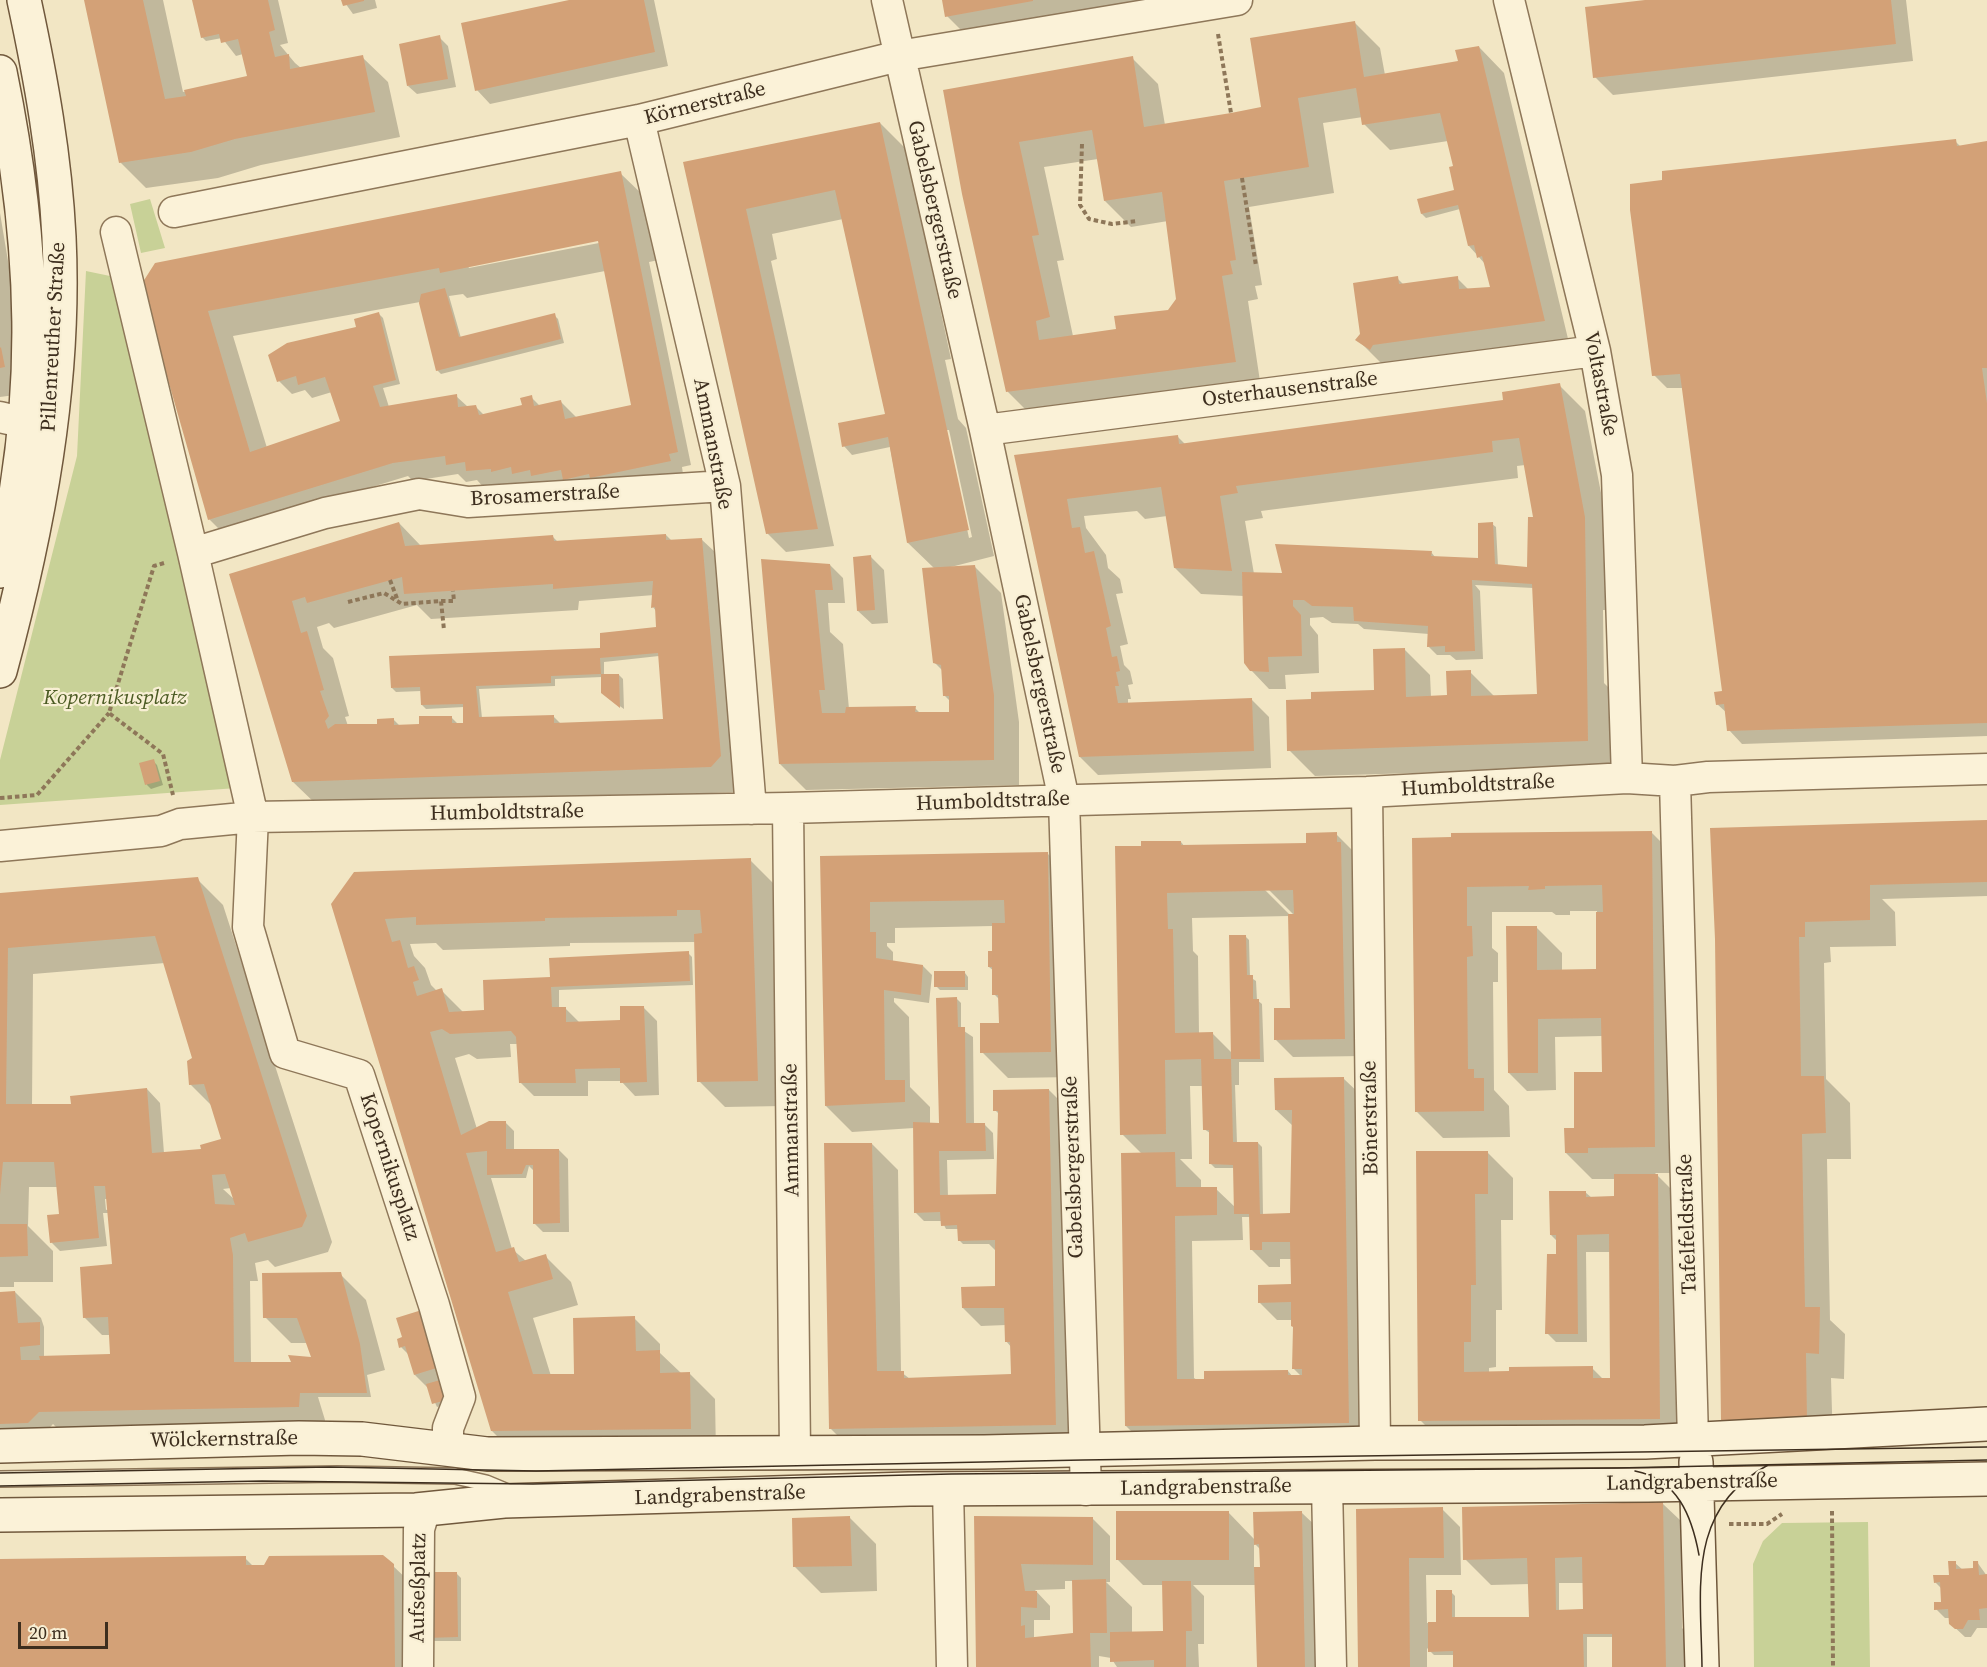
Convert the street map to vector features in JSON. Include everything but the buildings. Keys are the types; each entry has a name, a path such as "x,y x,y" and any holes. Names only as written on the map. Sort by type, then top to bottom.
{"main road":[{"name":"Pillenreuther Straße","path":"0,671 42,491 51,420 59,317 59,239 52,153 24,0"},
{"name":"Pillenreuther Straße","path":"0,72 14,140 28,257 30,315 13,420 11,519 0,571"},
{"name":"Landgrabenstraße","path":"445,1464 487,1454 1083,1450 1375,1443 1633,1442 1983,1426"},
{"name":"Wölckernstraße","path":"0,1446 299,1438 362,1439 445,1464"},
{"name":"Tafelfeldstraße","path":"1693,1439 1698,1484 1702,1667"},
{"name":"Landgrabenstraße","path":"425,1509 529,1500 948,1489 1086,1490 1987,1479"},
{"path":"0,1515 425,1509"}],"street":[{"name":"Gabelsbergerstraße","path":"887,0 984,430 1064,800 1086,1490"},
{"name":"Voltastraße","path":"1509,0 1595,351 1617,475 1627,778"},
{"name":"Körnerstraße","path":"174,212 639,120 899,56 1214,2"},
{"name":"Ammanstraße","path":"639,120 725,486 751,809"},
{"name":"Kopernikusplatz","path":"116,232 194,553 253,817 248,927 285,1053 359,1075 434,1305 460,1397 448,1428 445,1464"},
{"name":"Osterhausenstraße","path":"984,430 1595,351"},
{"name":"Brosamerstraße","path":"194,553 325,513 419,494 468,502 725,486"},
{"name":"Humboldtstraße","path":"0,846 161,831 180,824 253,817 751,809 1367,792 1627,778 1675,780 1708,777 1987,769"},
{"name":"Tafelfeldstraße","path":"1675,780 1693,1439"},
{"name":"Bönerstraße","path":"1367,792 1375,1443"},
{"name":"Ammanstraße","path":"788,808 795,1452"},
{"path":"1327,1486 1331,1667"},
{"path":"948,1489 952,1667"},
{"name":"Aufseßplatz","path":"418,1667 419,1529 425,1509"}],"lane":[{"path":"0,1479 337,1473 445,1464 455,1476 486,1483 529,1500"}],"path":[{"path":"1214,2 1231,112"},
{"path":"1082,144 1080,205 1089,219 1112,224 1138,221"},
{"path":"1242,178 1256,266"},
{"path":"0,798 37,795 109,713 154,566 194,553"},
{"path":"390,580 398,601"},
{"path":"348,602 384,593 402,604 454,601 453,591"},
{"path":"441,601 444,630"},
{"path":"109,713 163,754 180,824"},
{"path":"1832,1480 1833,1667"}],"green space":[{"path":"150,199 165,248 141,253 130,204"},
{"name":"Kopernikusplatz","path":"86,271 110,276 237,788 0,805 0,760 77,456"},
{"path":"1868,1522 1870,1667 1754,1667 1753,1564 1763,1541 1782,1523"}],"tram line":[{"path":"0,1473 330,1467 536,1471 1083,1460 1987,1447"},
{"path":"0,1486 262,1481 533,1484 951,1474 1617,1468 1987,1460"},
{"path":"1702,1667 1701,1580 1704,1553 1711,1527 1723,1504 1742,1483 1768,1465"},
{"path":"1635,1471 1650,1475 1672,1491 1687,1514 1699,1555"}]}
